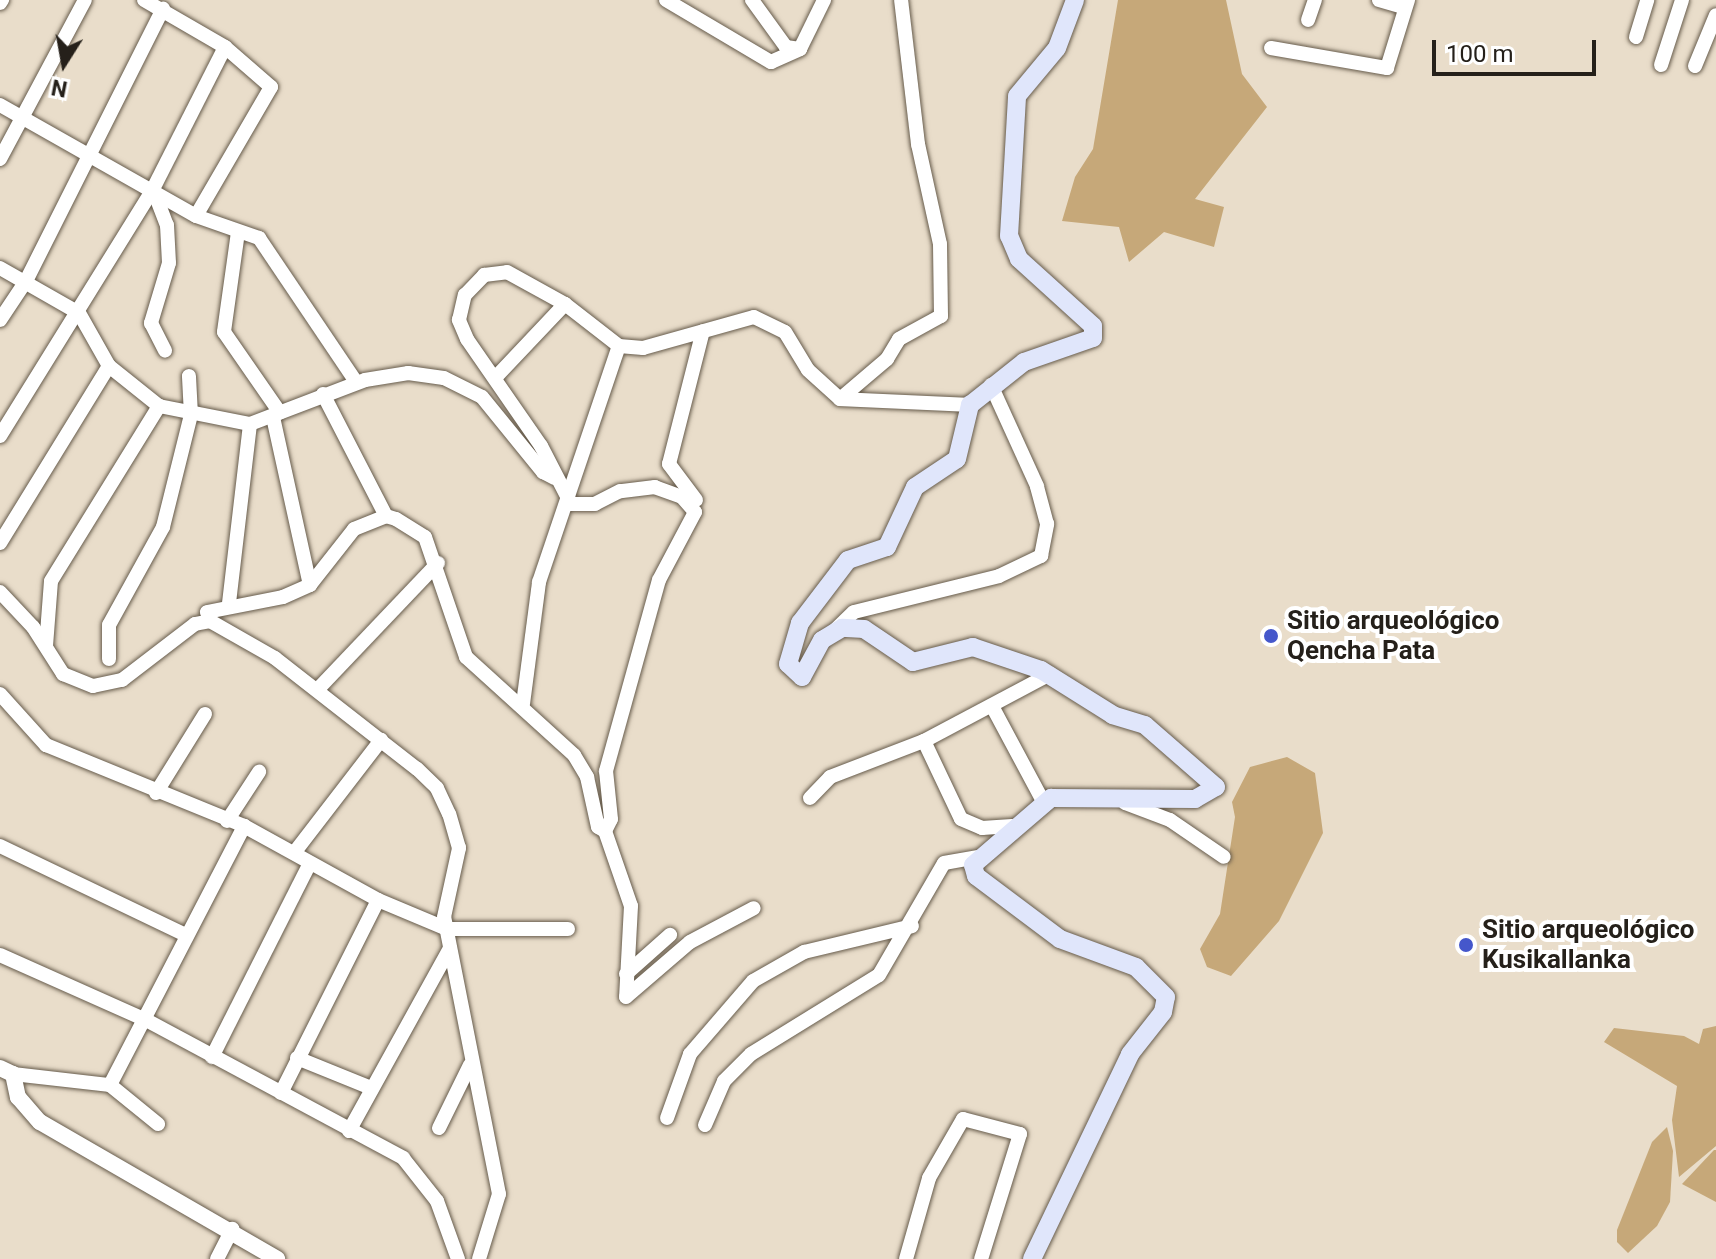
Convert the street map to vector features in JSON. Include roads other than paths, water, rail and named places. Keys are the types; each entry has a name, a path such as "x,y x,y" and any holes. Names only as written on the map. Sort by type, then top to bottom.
{"main road":[{"path":"1032,1259 1130,1054 1163,1012 1166,997 1136,967 1060,939 976,876 978,857 1012,826 1044,803 1078,795 1195,799 1216,787 1162,736 1113,715 1050,674 961,645 913,662 864,629 832,633 802,677 790,672 792,643 812,605 848,560 887,547 915,487 957,459 970,405 991,385 1045,352 1081,346 1095,332 1019,259 1009,236 1017,96 1057,48 1075,0"}],"street":[{"path":"0,159 85,0"},
{"path":"144,0 225,47 271,87 196,216"},
{"path":"666,0 771,62 790,59 800,49 824,0"},
{"path":"752,0 786,47 800,49"},
{"path":"840,399 887,359 899,339 941,316 940,244 918,144 901,0"},
{"path":"1308,20 1315,0"},
{"path":"1271,48 1387,68 1406,3 1379,0"},
{"path":"1636,37 1647,0"},
{"path":"1661,65 1682,0"},
{"path":"0,320 26,281 86,156 163,9"},
{"path":"1695,66 1716,15"},
{"path":"0,436 153,189 225,47"},
{"path":"0,105 196,216 259,238 356,382"},
{"path":"153,189 167,225 169,263 151,323 165,351"},
{"path":"238,232 224,332 276,415 310,585"},
{"path":"0,268 79,313 109,366 159,406 191,415 250,424 356,382 408,373 444,378 482,397 543,472 555,478"},
{"path":"695,512 682,497 655,487 620,491 582,506 565,498 541,446 459,320 465,295 493,270 565,304 619,346 643,348 703,331 736,317 770,321 840,399 970,405"},
{"path":"495,378 565,304"},
{"path":"605,831 611,819 606,771 659,580 698,503 669,464 703,331"},
{"path":"523,704 539,582 619,346"},
{"path":"1,539 109,366"},
{"path":"109,659 109,625 163,527 191,415 189,376"},
{"path":"832,633 854,612 999,576 1041,556 1047,524 1037,486 991,385"},
{"path":"323,394 386,516 425,537 438,563 456,641 574,755 587,777 598,827 605,831 631,906 622,991 629,997 690,942 754,908"},
{"path":"46,646 51,581 159,406"},
{"path":"229,603 250,424"},
{"path":"210,621 212,607 283,597 310,585 354,529 386,516"},
{"path":"318,689 438,563"},
{"path":"0,592 46,646 63,674 102,685 122,680 195,624 210,621 232,628 318,689 437,788 459,848 447,929 470,1065 499,1194 479,1259"},
{"path":"810,798 830,777 924,741 1050,674"},
{"path":"0,694 46,745 156,793 244,826 378,900 447,929 568,929"},
{"path":"992,706 1044,803"},
{"path":"156,793 205,714"},
{"path":"294,853 381,740"},
{"path":"924,741 961,819 982,828 1012,826"},
{"path":"227,821 259,772"},
{"path":"1078,795 1152,811 1224,857"},
{"path":"110,1085 244,826"},
{"path":"0,846 186,935"},
{"path":"705,1125 724,1081 751,1054 879,975 912,926 944,863 978,857"},
{"path":"212,1057 310,863"},
{"path":"281,1093 378,900"},
{"path":"667,1118 690,1054 753,981 804,952 912,926"},
{"path":"626,974 670,935"},
{"path":"349,1131 450,948"},
{"path":"0,955 146,1020 421,1173 458,1259"},
{"path":"297,1058 371,1088"},
{"path":"439,1128 470,1065"},
{"path":"7,1071 110,1085 158,1124"},
{"path":"7,1071 18,1097 40,1122 158,1196 232,1229 277,1259"},
{"path":"906,1259 929,1178 963,1119 1020,1134 981,1259"},
{"path":"217,1259 232,1229"}],"place":[{"name":"Sitio arqueológico Qencha Pata","path":"1271,636"},
{"name":"Sitio arqueológico Kusikallanka","path":"1466,945"}]}
